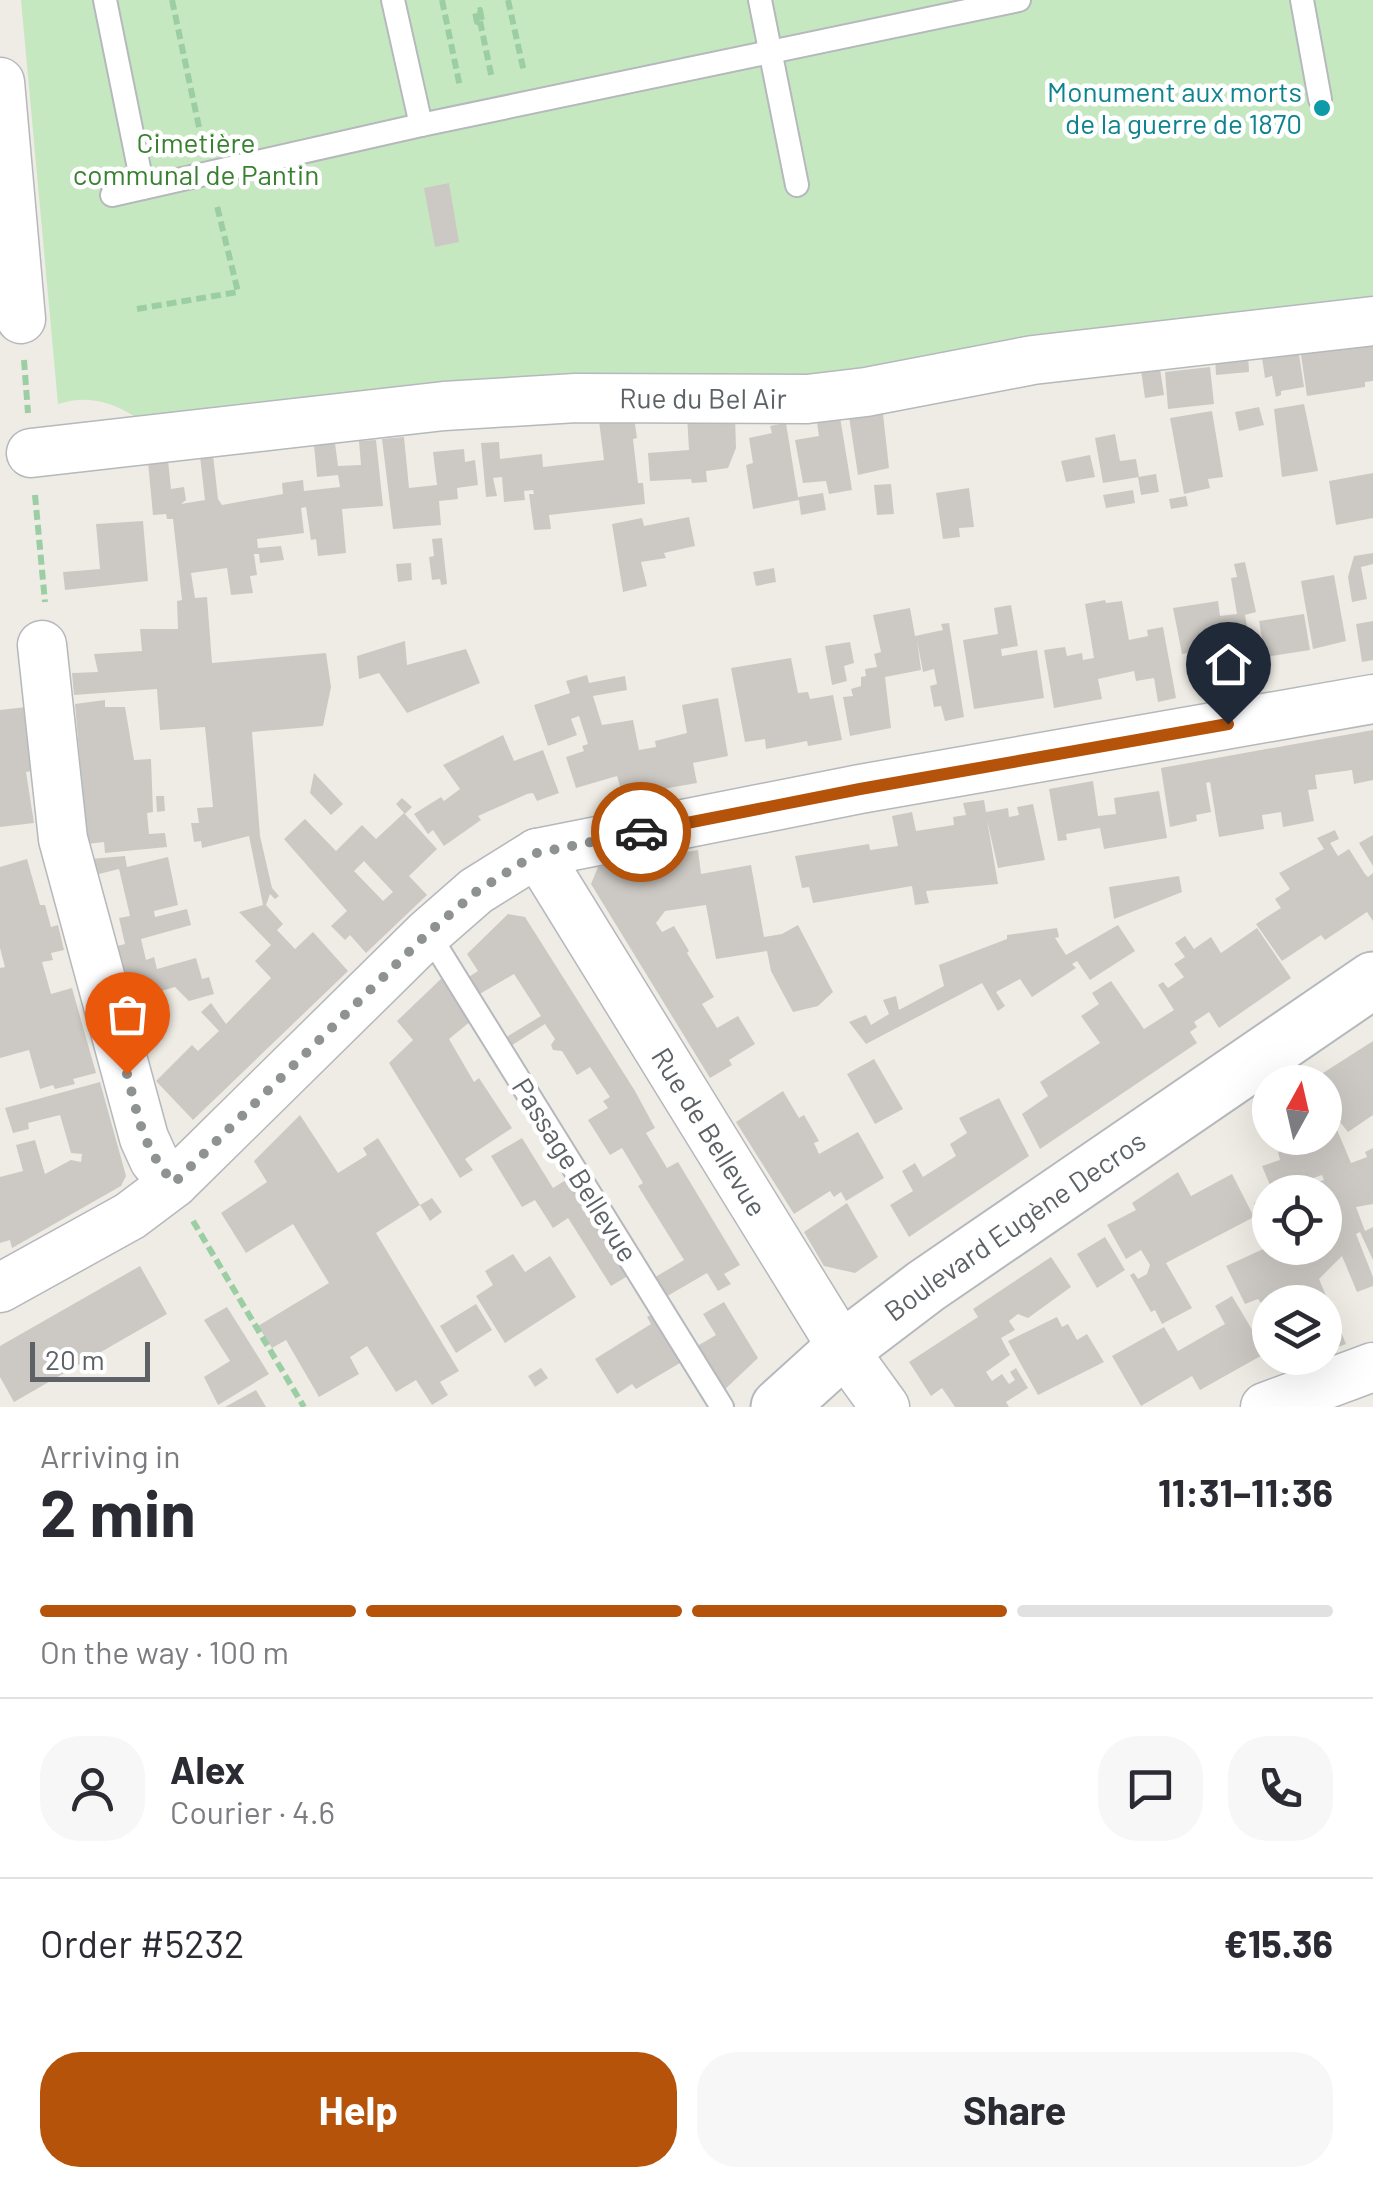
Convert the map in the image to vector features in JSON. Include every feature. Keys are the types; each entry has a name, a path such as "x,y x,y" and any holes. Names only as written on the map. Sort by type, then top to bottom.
{"street":[{"path":"0,82 21,319"},
{"name":"Rue du Bel Air","path":"30,453 444,406 576,398 807,398 866,392 1033,360 1373,321"},
{"path":"44,628 63,840 144,1138 154,1160 182,1198"},
{"path":"0,1288 130,1216 182,1198 428,933 476,892 537,853 860,789 1373,700"},
{"name":"Rue de Bellevue","path":"537,853 844,1349 885,1407"},
{"name":"Boulevard Eugène Decros","path":"779,1407 844,1349 926,1286 1373,980"},
{"path":"1265,1407 1373,1368"}],"lane":[{"path":"105,0 143,188"},
{"path":"393,0 421,126"},
{"path":"760,0 798,185"},
{"path":"112,195 499,109 771,54 928,10 1020,0"},
{"path":"1302,0 1320,99"},
{"name":"Passage Bellevue","path":"428,933 722,1407"}],"path":[{"path":"442,0 467,116"},
{"path":"475,0 499,109"},
{"path":"508,0 531,103"},
{"path":"21,319 44,628"},
{"path":"182,1198 304,1407"}],"green space":[{"name":"Cimetière communal de Pantin","path":"21,0 1373,0 1373,308 919,376 145,423 104,402 58,404"}],"building":[{"path":"449,183 459,242 435,247 424,188"},
{"path":"1373,340 1373,381 1365,382 1365,387 1307,396 1300,348"},
{"path":"1298,348 1304,387 1281,391 1276,397 1272,376 1265,378 1261,351"},
{"path":"1248,353 1249,372 1216,375 1215,356"},
{"path":"1159,362 1164,395 1145,398 1140,363"},
{"path":"1210,367 1214,404 1168,409 1165,372"},
{"path":"1304,404 1318,471 1282,477 1274,409"},
{"path":"882,405 889,468 858,475 848,410"},
{"path":"1259,407 1264,425 1239,431 1235,412"},
{"path":"839,411 852,490 829,494 826,481 803,483 795,440 819,436 816,416"},
{"path":"1212,411 1223,477 1208,479 1210,488 1184,494 1170,418"},
{"path":"735,415 736,448 728,468 706,471 707,482 650,481 648,453 689,450 687,416"},
{"path":"634,417 638,483 643,483 645,504 549,515 551,529 534,530 529,494 534,494 533,490 524,491 525,500 504,502 502,477 493,478 497,496 486,497 481,443 499,442 500,459 542,454 543,467 604,460 599,421"},
{"path":"786,423 798,497 823,493 826,510 801,515 799,500 753,509 746,465 753,463 749,438 772,433 770,426"},
{"path":"1115,434 1120,461 1136,459 1139,477 1103,483 1095,438"},
{"path":"404,437 409,488 437,485 433,452 464,449 465,462 475,460 478,485 457,488 458,499 439,501 441,525 393,529 382,439"},
{"path":"376,440 383,506 342,509 346,553 318,556 306,507 301,508 304,533 257,539 258,548 281,546 284,560 260,563 259,554 254,554 257,575 250,576 253,593 231,595 227,568 191,573 195,598 207,597 212,663 326,653 331,687 323,726 252,732 260,836 272,888 279,896 275,899 270,894 266,905 283,924 277,930 295,949 313,932 348,971 193,1120 156,1081 192,1045 198,1051 219,1031 201,1012 211,1003 226,1024 271,978 255,961 271,945 239,912 263,905 249,836 202,848 201,841 194,842 191,823 199,823 197,808 213,807 205,727 160,730 157,689 74,695 72,673 98,672 94,654 142,651 140,629 178,629 177,601 182,600 173,519 167,519 166,514 153,515 148,462 168,460 171,489 184,487 186,500 181,504 205,500 200,456 213,455 222,505 283,494 282,483 303,480 304,491 340,487 338,475 317,477 314,445 335,443 338,466 361,465 359,441"},
{"path":"1090,455 1095,477 1066,482 1061,461"},
{"path":"1373,473 1373,518 1336,525 1329,481"},
{"path":"1156,474 1159,492 1141,495 1138,477"},
{"path":"891,484 894,514 877,515 874,485"},
{"path":"969,488 974,527 959,528 960,537 943,539 936,493"},
{"path":"1133,490 1135,503 1106,508 1103,495"},
{"path":"1186,496 1188,506 1171,509 1169,499"},
{"path":"689,517 695,546 664,553 666,558 641,562 647,586 623,592 612,524 642,518 644,526"},
{"path":"143,521 148,581 65,590 63,572 100,569 96,524"},
{"path":"442,538 447,584 441,585 440,579 432,580 429,557 434,556 432,539"},
{"path":"1373,553 1373,564 1361,567 1367,599 1352,602 1348,577 1354,556"},
{"path":"1245,562 1256,612 1245,615 1253,660 1199,670 1196,652 1182,654 1173,608 1218,601 1220,616 1237,614 1231,578 1237,577 1234,564"},
{"path":"411,563 412,580 398,582 396,564"},
{"path":"774,568 776,582 756,586 753,572"},
{"path":"1334,575 1346,641 1313,649 1301,581"},
{"path":"1122,601 1129,640 1148,636 1147,630 1163,627 1176,698 1158,702 1154,678 1136,681 1134,671 1098,679 1102,699 1054,708 1044,650 1065,647 1067,656 1082,653 1083,660 1094,658 1085,604"},
{"path":"1011,605 1018,646 1001,649 1002,656 1037,650 1044,698 974,709 963,640 998,634 994,608"},
{"path":"910,608 915,636 943,630 941,624 949,623 964,717 945,721 941,706 934,707 930,686 937,684 934,669 923,672 917,640 921,670 885,677 891,728 850,736 843,697 853,696 851,689 861,686 865,669 877,667 874,654 881,652 873,615"},
{"path":"1304,614 1310,650 1265,657 1259,621"},
{"path":"1373,621 1373,660 1362,662 1356,624"},
{"path":"405,641 407,665 466,649 480,683 407,713 379,673 359,679 357,656"},
{"path":"850,642 854,663 844,666 847,681 832,685 825,646"},
{"path":"791,658 798,693 808,692 810,699 833,695 842,740 808,746 807,741 766,749 765,739 745,742 731,668"},
{"path":"587,675 589,683 625,676 627,690 593,696 602,725 633,720 639,750 656,747 655,741 687,733 682,705 718,698 728,756 693,763 697,783 623,796 617,776 576,788 566,757 584,751 582,746 588,744 579,716 571,719 577,735 548,746 534,705 570,693 566,681"},
{"path":"105,700 105,707 125,707 134,760 151,759 153,812 147,813 149,834 165,833 167,847 105,853 104,842 87,844 75,704"},
{"path":"26,707 31,771 26,772 34,823 0,827 0,710"},
{"path":"1373,730 1373,780 1354,784 1352,770 1315,775 1317,789 1308,790 1314,821 1283,827 1281,812 1262,815 1264,829 1219,837 1210,782 1206,783 1211,812 1196,815 1197,821 1170,827 1161,768"},
{"path":"503,735 514,761 543,750 559,793 537,801 533,793 527,794 478,816 481,820 444,846 433,830 428,834 414,814 460,789 443,765"},
{"path":"314,773 343,804 331,815 310,793"},
{"path":"1093,781 1098,816 1116,814 1114,798 1159,791 1167,838 1104,849 1100,828 1066,834 1067,840 1058,841 1049,789"},
{"path":"156,796 164,796 165,811 157,812"},
{"path":"402,798 412,807 405,814 396,804"},
{"path":"984,800 986,812 1008,808 1009,817 1019,815 1017,807 1033,804 1045,860 998,868 987,820 998,884 926,891 929,903 915,905 912,886 813,903 809,887 802,888 795,856 869,844 870,850 898,846 892,816 912,812 916,831 954,825 953,817 966,815 963,803"},
{"path":"404,813 437,849 409,876 427,895 366,953 350,935 345,940 331,926 347,911 284,839 305,819 336,851 362,825 376,839","holes":["364,861 393,892 383,901 354,871"]},
{"path":"1335,830 1339,839 1330,843 1338,856 1349,849 1368,877 1373,873 1373,921 1367,912 1325,940 1321,935 1282,961 1256,924 1281,908 1275,899 1290,889 1279,873 1324,849 1317,838"},
{"path":"1373,835 1373,866 1359,843"},
{"path":"698,850 701,874 751,865 764,937 782,934 798,925 833,992 818,1006 793,1012 771,971 767,951 716,959 706,905 665,911 656,923 662,932 674,926 689,951 714,997 702,1004 717,1028 738,1016 755,1044 710,1078 591,884 598,867"},
{"path":"125,856 127,867 168,857 178,905 154,911 155,917 187,909 191,925 141,939 146,960 154,957 157,969 196,958 202,979 209,977 214,994 189,1001 175,987 128,1000 113,947 125,944 119,918 130,916 119,869 95,875 90,859"},
{"path":"27,859 40,905 45,905 51,927 58,925 64,950 51,953 53,960 42,962 51,994 72,988 96,1073 55,1089 53,1085 40,1089 29,1050 0,1058 0,968 5,967 0,948 0,867"},
{"path":"1179,876 1182,892 1114,919 1109,887"},
{"path":"508,914 525,917 635,1091 655,1128 646,1133 667,1168 678,1162 740,1265 724,1274 731,1284 718,1291 707,1273 664,1298 652,1279 684,1260 638,1186 643,1183 622,1148 610,1155 588,1120 608,1108 603,1101 610,1097 590,1067 577,1075 562,1051 553,1050 555,1039 545,1024 506,1049 500,1041 541,1016 514,974 478,995 467,978 478,971 467,954"},
{"path":"1118,925 1135,951 1090,980 1077,961 1072,964 1076,968 1032,997 1020,979 996,992 1005,1006 998,1011 982,983 866,1044 849,1022 866,1015 871,1025 889,1014 883,1000 896,996 899,1010 944,986 939,965 1007,939 1007,935 1057,928 1059,937 1055,938 1066,955"},
{"path":"1257,928 1291,978 1219,1028 1209,1012 1194,1022 1197,1027 1190,1032 1197,1043 1040,1149 1022,1114 1048,1096 1040,1082 1100,1043 1081,1016 1099,1004 1092,993 1111,981 1144,1029 1174,1010 1158,985 1163,982 1168,988 1184,977 1174,964 1185,957 1175,943 1185,936 1194,949 1211,937 1221,953"},
{"path":"444,976 471,1021 449,1039 474,1082 479,1078 512,1128 465,1159 473,1170 460,1178 389,1063 413,1040 397,1021"},
{"path":"1373,1041 1373,1115 1348,1132 1342,1124 1342,1065 1336,1065"},
{"path":"874,1059 903,1109 875,1124 847,1074"},
{"path":"100,1082 126,1176 121,1186 12,1248 10,1240 0,1243 0,1177 23,1171 16,1145 35,1140 45,1174 71,1160 81,1162 82,1154 71,1153 60,1115 28,1123 29,1129 13,1133 5,1108"},
{"path":"783,1091 799,1118 804,1115 819,1141 814,1143 819,1154 858,1132 884,1178 846,1201 841,1192 834,1197 830,1191 794,1214 736,1122"},
{"path":"999,1098 1029,1156 909,1237 890,1205 913,1191 902,1171 915,1163 923,1177 956,1156 950,1144 967,1133 959,1118"},
{"path":"300,1115 338,1173 367,1155 363,1148 378,1138 420,1205 376,1233 459,1371 440,1382 448,1395 432,1405 416,1380 396,1392 367,1346 350,1357 359,1374 319,1397 286,1340 272,1348 258,1326 329,1283 293,1224 246,1253 221,1213 267,1182 254,1161"},
{"path":"522,1138 553,1188 569,1178 631,1274 611,1286 568,1218 553,1228 535,1200 522,1207 491,1156"},
{"path":"1342,1142 1351,1163 1367,1157 1365,1152 1373,1148 1373,1204 1356,1207 1365,1231 1373,1227 1373,1260 1360,1232 1356,1234 1373,1286 1357,1292 1342,1256 1342,1175 1266,1175 1262,1166 1280,1160 1279,1155 1342,1155"},
{"path":"1178,1172 1191,1196 1232,1174 1252,1213 1252,1218 1166,1263 1192,1308 1162,1324 1130,1275 1134,1273 1138,1279 1147,1274 1150,1265 1141,1250 1126,1259 1107,1225 1136,1210 1132,1203"},
{"path":"432,1198 442,1212 430,1221 420,1205"},
{"path":"847,1203 878,1257 855,1273 824,1266 804,1232"},
{"path":"1105,1237 1125,1270 1097,1288 1077,1254"},
{"path":"513,1254 525,1272 550,1256 576,1297 505,1343 476,1296 493,1285 485,1271"},
{"path":"1252,1254 1252,1265 1333,1265 1319,1279 1321,1285 1252,1285 1252,1301 1245,1304 1226,1266"},
{"path":"1051,1257 1071,1287 1028,1318 1018,1314 1009,1321 1015,1330 1001,1338 1010,1355 986,1372 992,1381 1002,1374 1009,1384 1015,1380 1010,1372 1016,1368 1028,1388 1006,1402 1009,1407 955,1407 942,1388 931,1396 909,1362 978,1317 973,1309"},
{"path":"140,1266 167,1314 14,1402 0,1377 0,1346"},
{"path":"1232,1296 1252,1330 1252,1361 1200,1390 1192,1376 1141,1406 1112,1356 1164,1327 1178,1351 1225,1324 1215,1306"},
{"path":"724,1302 758,1358 722,1392 694,1348 716,1335 703,1314"},
{"path":"476,1304 492,1330 456,1353 440,1326"},
{"path":"227,1307 269,1374 218,1405 204,1377 230,1361 204,1320"},
{"path":"655,1313 685,1360 636,1389 632,1384 617,1394 595,1359 651,1324 647,1317"},
{"path":"1057,1317 1062,1327 1068,1324 1077,1340 1087,1334 1104,1362 1038,1395 1008,1341"},
{"path":"541,1368 548,1378 535,1387 528,1376"},
{"path":"256,1390 266,1407 225,1407"}],"way so far":[{"path":"127,1074 144,1138 154,1160 174,1183 428,933 476,892 537,853 641,832"}],"place":[{"name":"Monument aux morts de la guerre de 1870","path":"1322,108"}],"route":[{"path":"641,832 1228,724"}]}
